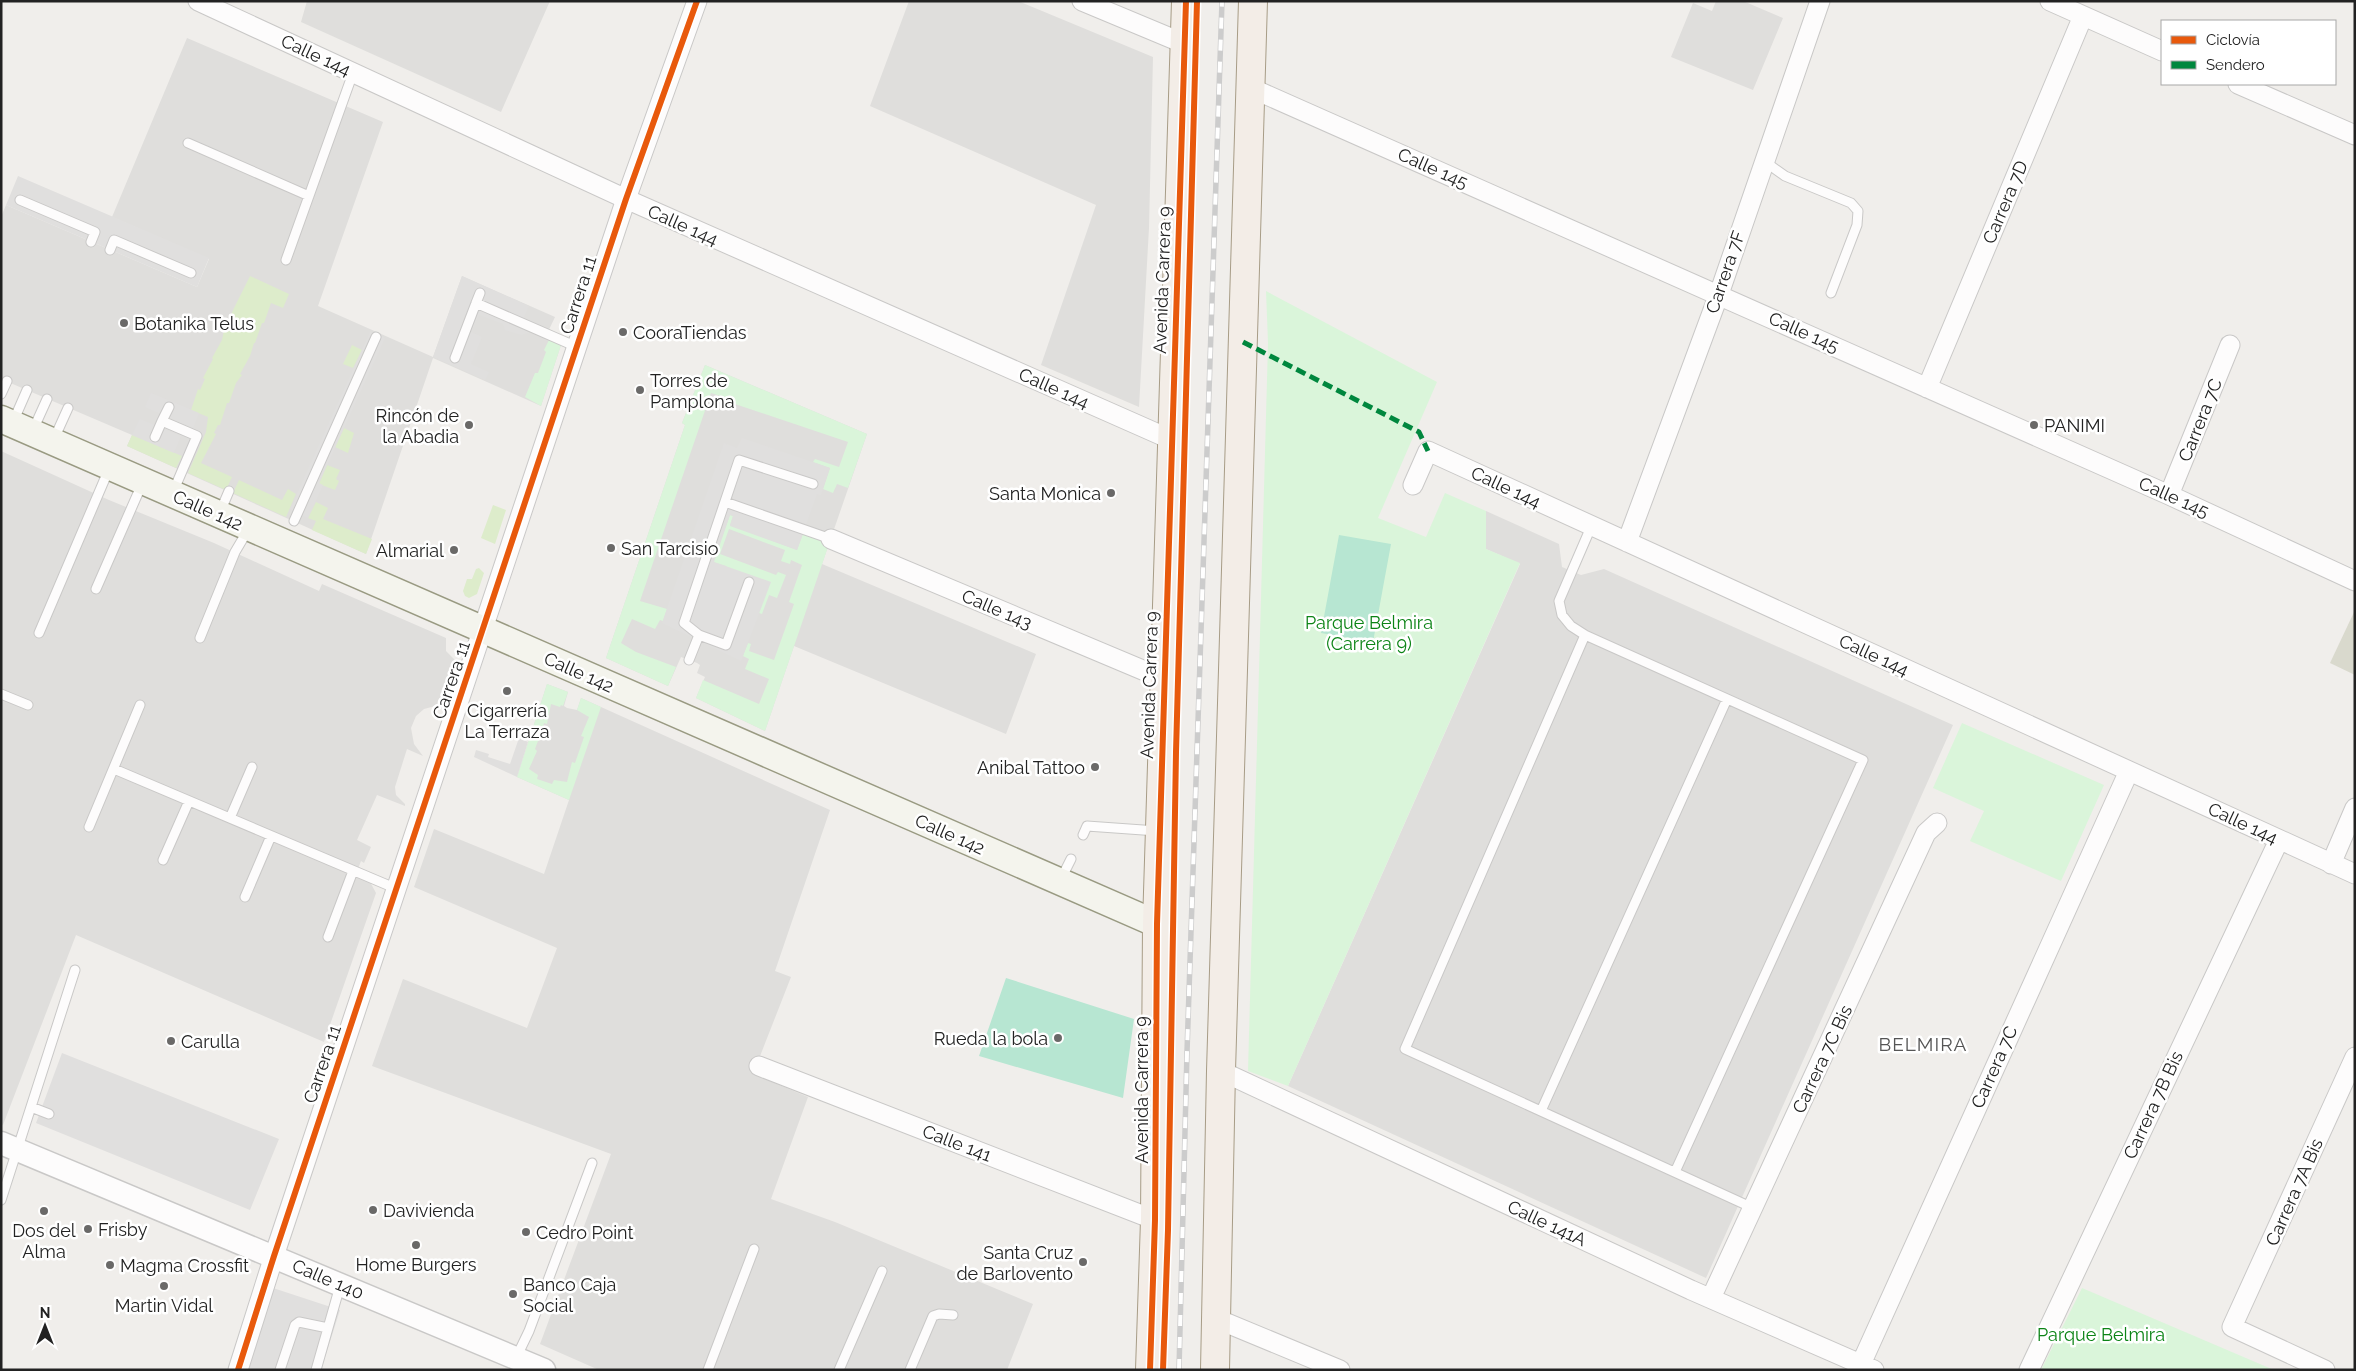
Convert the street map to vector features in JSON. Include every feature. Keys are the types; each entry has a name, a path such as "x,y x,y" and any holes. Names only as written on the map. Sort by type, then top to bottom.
{"main road":[{"name":"Avenida Carrera 9","path":"1150,1370 1155,1220 1156,924 1186,1"},
{"path":"1215,1370 1221,1071 1253,1"},
{"name":"Calle 142","path":"25,429 484,631 1065,870 1156,924"}],"street":[{"name":"Carrera 11","path":"238,1370 274,1256 484,631 626,200 697,1"},
{"path":"1082,1 1184,44"},
{"name":"Carrera 7F","path":"1627,542 1719,294 1763,160 1820,1"},
{"name":"Calle 144","path":"204,2 626,200 1172,440"},
{"path":"2054,2 2161,51"},
{"name":"Carrera 7D","path":"1927,388 2083,16"},
{"path":"2240,85 2355,135"},
{"name":"Calle 145","path":"1251,88 2169,494 2355,581"},
{"name":"Carrera 7C","path":"2169,494 2230,345"},
{"name":"Calle 144","path":"1413,486 1428,451 2355,874"},
{"name":"Calle 143","path":"831,539 1164,679"},
{"name":"Carrera 7C","path":"1868,1367 2128,771"},
{"path":"2331,864 2355,808"},
{"name":"Carrera 7C Bis","path":"1711,1298 1926,833 1937,823"},
{"name":"Carrera 7B Bis","path":"2029,1370 2279,840"},
{"name":"Carrera 7A Bis","path":"2325,1370 2232,1327 2355,1057"},
{"name":"Calle 141","path":"759,1066 1155,1220"},
{"name":"Calle 141A","path":"1221,1071 1711,1298 1868,1367"},
{"name":"Calle 140","path":"9,1147 544,1370"},
{"path":"1217,1319 1340,1370"}],"lane":[{"path":"286,260 353,73"},
{"path":"188,143 309,196"},
{"path":"1763,160 1785,176 1851,203 1858,212 1857,225 1831,293"},
{"path":"20,200 95,232 91,242"},
{"path":"110,250 114,240 191,273"},
{"path":"455,358 480,292"},
{"path":"476,303 577,347"},
{"path":"294,521 376,337"},
{"path":"1,394 7,381"},
{"path":"25,429 27,390"},
{"path":"25,429 47,398"},
{"path":"155,437 169,407"},
{"path":"25,429 68,408"},
{"path":"162,421 197,436 172,494"},
{"path":"749,582 726,645 700,635 684,623 740,460 813,484"},
{"path":"39,633 110,467"},
{"path":"96,589 130,507 143,482"},
{"path":"219,515 229,491"},
{"path":"725,502 831,539"},
{"path":"1592,527 1559,600 1562,614 1571,626 1585,635 1863,760 1675,1172"},
{"path":"200,638 235,552 249,528"},
{"path":"689,660 700,635"},
{"path":"1585,635 1405,1049 1753,1208"},
{"path":"1,694 28,705"},
{"path":"1541,1111 1728,699"},
{"path":"89,827 140,705"},
{"path":"230,818 252,767"},
{"path":"114,769 397,889"},
{"path":"163,860 189,801"},
{"path":"1083,835 1087,826 1160,831"},
{"path":"245,897 271,836"},
{"path":"328,937 353,871"},
{"path":"1,1200 9,1147 31,1107 75,970"},
{"path":"31,1107 49,1114"},
{"path":"516,1358 529,1331 592,1163"},
{"path":"708,1370 754,1249"},
{"path":"839,1370 882,1271"},
{"path":"316,1370 341,1284"},
{"path":"910,1370 933,1316 939,1314 953,1315"},
{"path":"280,1370 295,1325 299,1322 328,1328"}],"shaded area":[{"path":"307,1 550,1 501,112 301,22"},
{"path":"909,1 1018,1 1153,57 1149,228 1139,407 1041,365 1096,205 870,106"},
{"path":"1716,1 1743,1 1783,18 1753,90 1671,57 1693,3 1712,11"},
{"path":"187,38 383,122 318,306 433,357 462,276 555,317 545,338 561,345 541,406 433,358 366,554 127,446 132,435 1,379 1,217 6,205 197,287 209,259 112,217"},
{"path":"18,176 209,258 197,287 6,205"},
{"path":"462,276 529,306 523,319 545,338 530,332 522,335 505,330 503,324 479,315 471,332 482,337 471,364 489,372 485,380 433,357"},
{"path":"370,332 385,338 319,483 323,485 308,518 290,509"},
{"path":"705,365 867,434 822,564 1036,654 1006,734 794,646 765,731 696,698 705,677 697,673 700,665 697,663 681,657 668,686 606,658 685,425 682,423"},
{"path":"151,393 199,413 193,428 145,407"},
{"path":"140,419 181,436 174,453 132,435"},
{"path":"742,438 830,468 821,495 817,494 797,550 730,526 733,516 730,515 714,562 771,582 741,661 662,623 724,443 737,448"},
{"path":"1,451 109,500 214,543 319,591 322,584 446,638 446,651 455,660 439,705 424,709 416,716 411,728 414,744 423,756 407,749 395,787 396,795 405,806 377,795 357,840 371,847 364,863 361,861 356,874 369,880 376,893 324,1042 76,935 3,1125 1,1124"},
{"path":"1486,511 1559,544 1562,567 1581,575 1604,569 1953,725 1706,1278 1288,1086 1520,564 1486,549"},
{"path":"2355,610 2355,675 2330,663"},
{"path":"547,684 568,692 564,706 567,708 577,710 581,698 830,810 775,971 791,977 753,1074 808,1097 771,1199 835,1222 1033,1304 1007,1370 599,1370 540,1344 611,1154 372,1066 403,979 527,1028 557,948 414,887 434,829 544,874 569,800 517,777"},
{"path":"519,738 528,742 517,777 474,757 476,750 489,754 488,757 510,764"},
{"path":"62,1053 279,1139 250,1210 36,1123"},
{"path":"270,1287 340,1310 321,1370 243,1370"}],"green space":[{"path":"250,276 289,294 283,308 271,303 250,356 240,374 242,375 236,383 220,425 218,425 214,433 216,434 201,463 232,477 226,490 188,473 206,432 208,417 191,410 198,389 200,390 205,379 203,378 222,340 224,330 226,330 233,310"},
{"name":"Parque Belmira (Carrera 9)","path":"1266,291 1437,382 1378,518 1426,537 1445,493 1486,511 1486,549 1520,563 1288,1086 1248,1071 1268,343"},
{"path":"549,340 561,345 541,406 525,397 535,373 538,373 546,352 544,350"},
{"path":"352,345 362,350 353,368 343,364"},
{"path":"705,365 867,434 848,488 837,484 833,493 823,489 830,468 813,462 815,459 839,467 848,442 729,402 730,399 711,393 640,601 667,609 663,621 660,620 655,629 632,619 621,643 636,652 676,667 668,686 606,658 685,425 682,423"},
{"path":"344,428 354,433 348,453 335,447"},
{"path":"132,435 182,456 176,468 127,446"},
{"path":"327,465 340,470 336,479 339,481 335,490 319,484"},
{"path":"239,480 282,500 288,489 296,494 286,517 233,493"},
{"path":"316,502 328,508 323,519 372,539 366,554 312,530 316,521 308,518"},
{"path":"493,505 506,510 495,544 481,538"},
{"path":"730,515 733,516 730,525 797,550 803,534 829,544 765,731 696,698 703,680 759,704 769,679 745,669 749,659 743,656 748,643 751,644 749,651 774,660 794,604 789,602 802,565 791,560 790,564 781,561 785,550 729,529 720,554 776,575 778,572 786,575 777,598 769,595 762,614 759,613 726,566 713,562"},
{"path":"1339,535 1391,544 1373,642 1321,633"},
{"path":"479,568 484,573 477,594 469,598 465,596 463,591 467,579 472,579 476,569"},
{"path":"547,684 568,692 563,706 551,704 547,724 544,723 535,749 537,751 529,769 538,775 537,779 552,784 554,780 567,782 572,762 575,763 584,737 581,736 589,717 577,710 581,698 601,707 569,800 517,777"},
{"path":"1962,723 2104,785 2061,881 1970,841 1984,811 1933,788"},
{"name":"Rueda la bola","path":"1006,978 1134,1019 1123,1098 979,1056"},
{"name":"Parque Belmira","path":"2082,1288 2274,1370 2041,1370"}],"railway":[{"path":"1179,1370 1187,1052 1222,1"}],"marked path":[{"path":"1243,342 1419,432 1428,451"}],"cycle path":[{"path":"238,1370 274,1256 626,199 697,1"},
{"path":"1150,1370 1155,1220 1157,924 1186,1"},
{"path":"1163,1370 1168,1230 1176,752 1197,1"}],"place":[{"name":"Botanika Telus","path":"124,323"},
{"name":"CooraTiendas","path":"623,332"},
{"name":"Torres de Pamplona","path":"640,390"},
{"name":"Rincón de la Abadia","path":"469,425"},
{"name":"PANIMI","path":"2034,425"},
{"name":"Santa Monica","path":"1111,493"},
{"name":"San Tarcisio","path":"611,548"},
{"name":"Almarial","path":"454,550"},
{"name":"Cigarrería La Terraza","path":"507,691"},
{"name":"Anibal Tattoo","path":"1095,767"},
{"name":"Rueda la bola","path":"1058,1038"},
{"name":"Carulla","path":"171,1041"},
{"name":"Davivienda","path":"373,1210"},
{"name":"Dos del Alma","path":"44,1211"},
{"name":"Frisby","path":"88,1229"},
{"name":"Cedro Point","path":"526,1232"},
{"name":"Home Burgers","path":"416,1245"},
{"name":"Santa Cruz de Barlovento","path":"1083,1262"},
{"name":"Magma Crossfit","path":"110,1265"},
{"name":"Martin Vidal","path":"164,1286"},
{"name":"Banco Caja Social","path":"513,1294"}],"district":[{"name":"BELMIRA","path":"1923,1044"}]}
